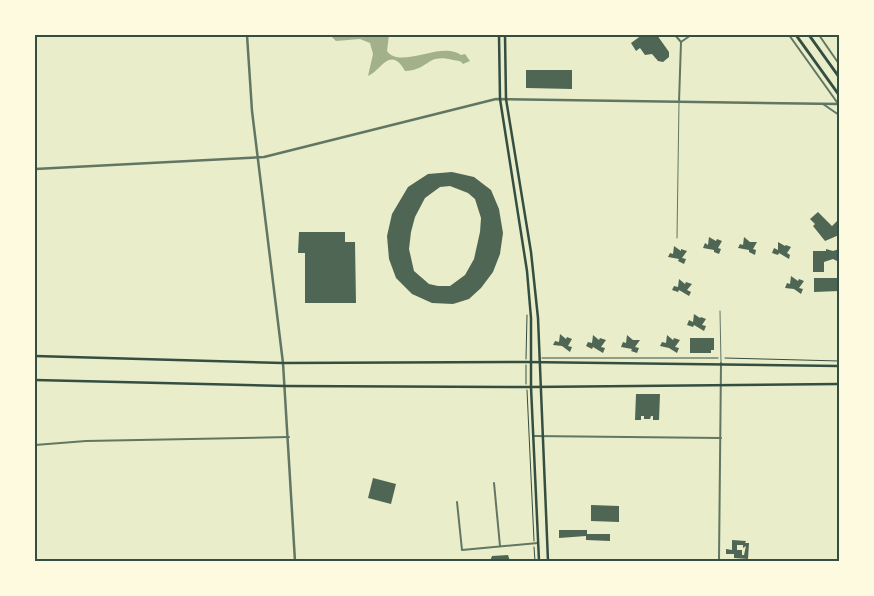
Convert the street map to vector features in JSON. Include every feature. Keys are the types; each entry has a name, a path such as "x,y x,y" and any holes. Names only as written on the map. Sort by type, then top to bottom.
{"main road":[{"path":"499,35 500,98 527,271 539,561"},
{"path":"505,35 506,99 531,252 538,318 541,436 548,561"},
{"path":"796,35 839,95"},
{"path":"809,35 839,77"},
{"path":"35,356 283,363 539,362 839,366"},
{"path":"35,380 285,386 540,387 839,384"}],"street":[{"path":"247,35 258,158 283,363 289,437 295,561"},
{"path":"675,35 681,42 679,102"},
{"path":"681,42 691,35"},
{"path":"789,35 839,105"},
{"path":"819,35 839,64"},
{"path":"35,169 258,158 500,98 839,105"},
{"path":"823,104 839,115"},
{"path":"719,561 722,363"},
{"path":"533,436 721,438"},
{"path":"35,445 86,441 289,437"},
{"path":"494,483 500,546"},
{"path":"457,502 462,550 538,543"}],"lane":[{"path":"677,238 679,102"},
{"path":"720,311 722,363"}],"path":[{"path":"526,358 532,358"},
{"path":"539,358 721,358 839,361"}],"shaded area":[{"path":"330,35 389,35 387,51 393,56 401,58 433,52 453,51 461,55 465,54 470,61 463,64 459,61 444,58 433,60 413,70 405,71 395,60 390,60 368,76 373,54 370,43 360,39 336,41"}],"building":[{"path":"642,35 657,35 669,52 669,57 663,62 658,61 652,54 645,55 640,48 636,51 631,43"},
{"path":"526,70 572,70 572,89 526,88"},
{"path":"452,172 474,177 491,190 499,209 503,233 500,254 493,272 481,288 469,299 453,304 432,303 412,294 396,278 389,259 387,236 392,214 408,187 428,174","holes":["450,186 468,193 475,199 481,218 474,259 465,275 450,286 429,284 414,271 409,249 415,217 425,198 440,187"]},
{"path":"818,212 832,226 839,219 839,235 825,241 810,219"},
{"path":"299,232 345,232 345,242 355,242 356,303 305,303 305,253 298,253"},
{"path":"709,237 716,241 717,239 722,241 718,248 721,249 719,254 714,252 714,250 703,248 705,243 708,245"},
{"path":"744,237 750,242 757,242 753,249 756,250 755,255 749,252 749,250 738,248 740,244 743,245"},
{"path":"778,242 791,247 787,253 790,255 789,259 779,253 778,255 772,253 774,248 778,250"},
{"path":"674,246 681,251 681,249 687,251 682,258 686,259 684,264 678,261 679,259 668,257 670,253 673,254"},
{"path":"826,249 833,251 839,249 839,262 833,259 824,262 824,272 813,272 813,251 826,251"},
{"path":"791,276 798,281 799,279 804,281 799,288 803,289 801,294 794,289 785,288 787,283 790,284"},
{"path":"814,278 839,278 839,291 814,292"},
{"path":"679,279 685,284 686,282 692,284 687,290 691,292 689,296 679,290 678,292 672,290 674,286 678,287"},
{"path":"694,314 706,319 702,325 706,326 704,331 694,325 693,327 687,325 689,320 693,322"},
{"path":"560,334 566,339 567,337 572,339 568,346 572,347 570,352 562,346 553,345 555,341 559,342"},
{"path":"593,335 599,340 600,338 606,340 601,347 605,348 603,353 593,347 592,349 586,346 588,342 592,343"},
{"path":"627,335 633,340 640,340 635,347 639,348 637,353 631,351 632,349 621,347 623,342 626,343"},
{"path":"667,335 673,340 674,338 680,340 675,347 679,348 677,353 669,348 660,346 662,342 666,343"},
{"path":"690,338 714,338 714,350 711,350 711,353 690,353"},
{"path":"636,394 660,394 659,420 653,420 653,416 650,419 644,419 644,416 641,416 641,420 635,420"},
{"path":"373,478 396,484 391,504 368,498"},
{"path":"591,505 619,506 619,522 591,521"},
{"path":"559,530 587,530 587,534 610,534 610,541 586,540 586,536 559,538"},
{"path":"732,540 749,543 748,559 734,558 734,554 726,554 726,549 732,550","holes":["737,545 743,545 743,548 746,546 744,555 742,555 742,550 737,550"]},
{"path":"508,555 510,561 490,561 492,556"}]}
